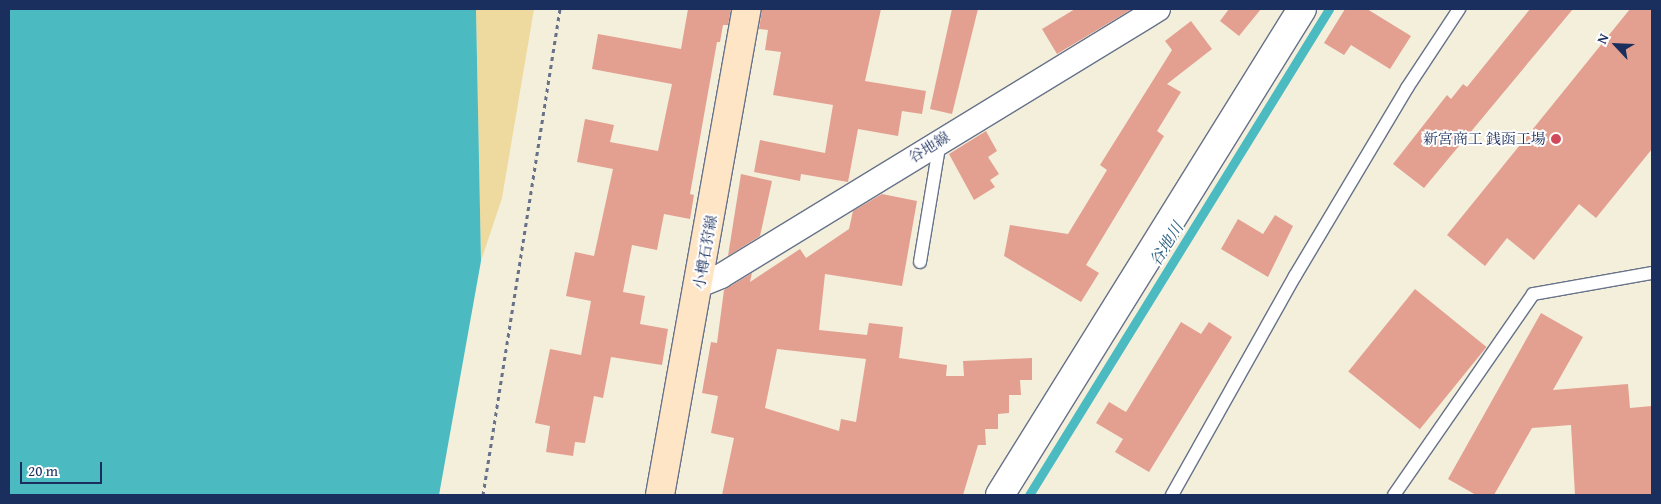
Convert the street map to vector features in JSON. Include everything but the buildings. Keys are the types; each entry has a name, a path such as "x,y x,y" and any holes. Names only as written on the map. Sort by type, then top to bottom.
{"main road":[{"name":"小樽石狩線","path":"660,495 747,9"}],"street":[{"name":"谷地線","path":"699,285 721,276 940,140 1132,15 1158,9"},
{"path":"1000,495 1302,9"}],"lane":[{"path":"1172,495 1295,276 1407,88 1459,9"},
{"path":"920,262 940,140"},
{"path":"1394,495 1533,294 1652,273"}],"path":[{"path":"483,495 560,9"}],"sand":[{"path":"476,9 534,9 502,198 481,261"}],"water":[{"path":"9,9 476,9 481,261 439,495 9,495"}],"waterway":[{"name":"谷地川","path":"1029,495 1329,9"}],"place":[{"name":"新宮商工 銭函工場","path":"1556,139"}]}
